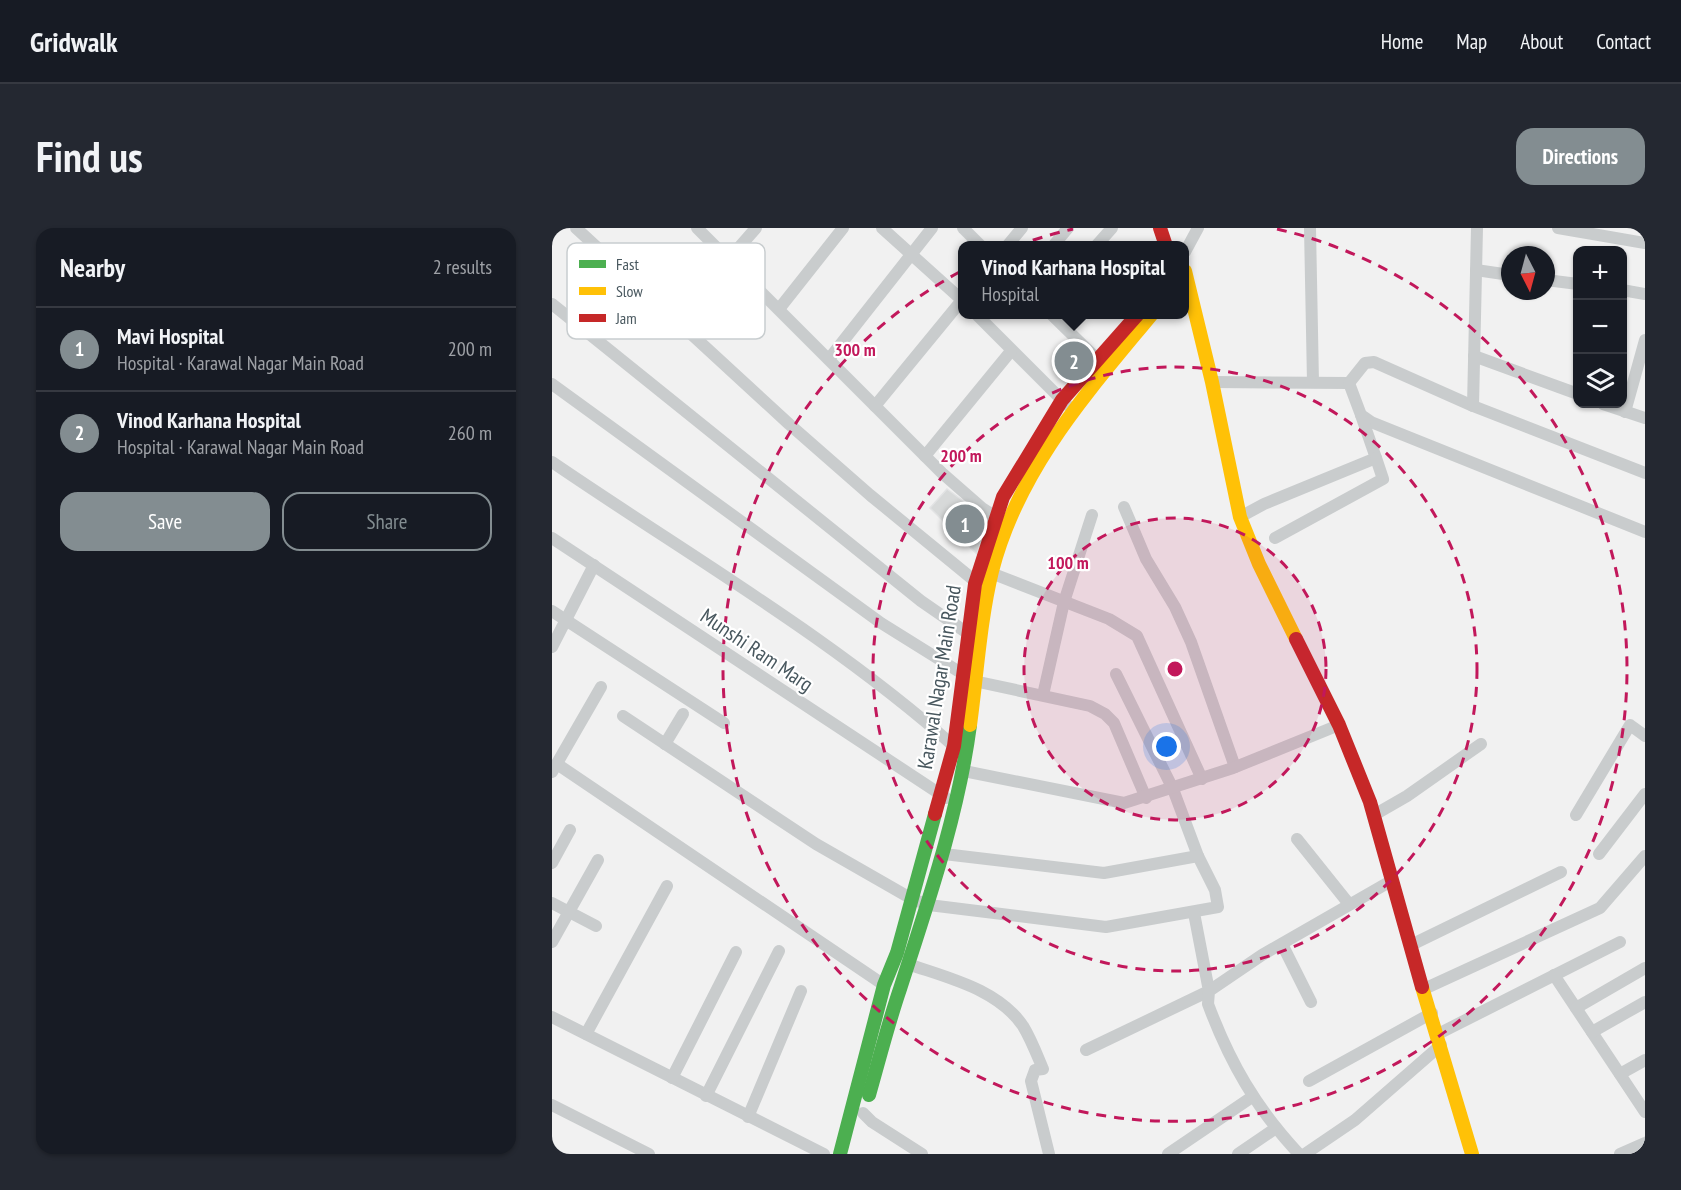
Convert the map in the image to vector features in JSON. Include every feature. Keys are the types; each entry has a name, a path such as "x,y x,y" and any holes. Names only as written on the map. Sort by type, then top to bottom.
{"street":[{"path":"576,228 592,243"},
{"path":"697,228 712,243"},
{"path":"743,243 756,228"},
{"path":"779,309 843,228"},
{"path":"882,228 958,296"},
{"path":"829,359 932,228"},
{"path":"1011,241 1022,228"},
{"path":"1057,241 1068,228"},
{"path":"1100,241 1112,228"},
{"path":"1189,245 1198,228"},
{"path":"1310,228 1313,382"},
{"path":"1473,406 1477,228"},
{"path":"1558,228 1645,243"},
{"path":"1476,270 1501,274"},
{"path":"1555,281 1573,283"},
{"path":"1189,287 1212,382 1240,517 1259,564 1339,725 1374,815 1391,881 1440,1040 1469,1152"},
{"path":"1627,291 1645,294"},
{"path":"765,296 925,456 963,492 1002,521"},
{"path":"552,304 567,316"},
{"path":"875,406 958,307"},
{"path":"980,319 1072,410"},
{"path":"1055,319 1099,361"},
{"name":"Karawal Nagar Main Road","path":"852,1154 908,964 944,854 966,757 969,678 982,586 1017,470 1062,400 1135,319"},
{"name":"Karawal Nagar Main Road","path":"982,586 991,573 1002,521 1030,480 1072,410 1149,319"},
{"path":"595,339 921,601 973,637"},
{"path":"697,339 789,424 982,586"},
{"path":"1625,412 1643,358 1645,340"},
{"path":"925,456 1011,351"},
{"path":"1474,356 1573,392"},
{"path":"1349,383 1365,363 1374,362 1473,406 1645,473"},
{"path":"1212,382 1349,383"},
{"path":"1275,538 1383,480 1349,383"},
{"path":"552,384 660,465 754,529 881,623 969,678 1090,706 1105,714 1114,723 1146,798"},
{"path":"1614,408 1645,417"},
{"path":"1361,415 1371,422 1645,532"},
{"path":"1240,517 1264,504 1376,458"},
{"path":"552,462 777,612 915,711 966,757"},
{"path":"1124,507 1146,559 1175,607 1191,642 1235,767"},
{"path":"1043,695 1064,602 1092,515"},
{"name":"Munshi Ram Marg","path":"552,538 954,804"},
{"path":"552,647 594,565"},
{"path":"991,573 1109,619 1137,636 1202,779"},
{"path":"552,611 724,723"},
{"path":"623,716 816,844 912,899 929,905 1106,927 1218,907 1215,890 1198,856 1173,789 1116,674"},
{"name":"Karawal Nagar Main Road","path":"840,1154 861,1082 884,985 912,899 954,746 969,678"},
{"path":"601,687 554,768 884,985"},
{"path":"665,744 683,714"},
{"path":"964,771 1112,803 1124,803 1202,779 1339,725"},
{"path":"1576,815 1630,725 1645,736"},
{"path":"1374,815 1407,796 1481,744"},
{"path":"1599,854 1645,794"},
{"path":"552,863 570,830"},
{"path":"1298,839 1349,904"},
{"path":"944,854 1104,873 1198,856"},
{"path":"1424,989 1600,908 1645,856"},
{"path":"552,942 598,860"},
{"path":"1410,945 1562,872"},
{"path":"1086,1050 1209,991 1282,944 1391,881"},
{"path":"586,1034 667,886"},
{"path":"552,903 596,926"},
{"path":"1194,913 1209,991 1208,1004 1216,1026 1252,1097 1299,1154"},
{"path":"1305,1154 1355,1120 1440,1040 1554,975 1620,942"},
{"path":"1282,944 1311,1002"},
{"path":"706,1096 779,951"},
{"path":"672,1078 736,952"},
{"path":"908,964 987,994 1006,1007 1023,1026 1043,1068 1035,1070 1031,1081 1049,1154"},
{"path":"1576,1008 1642,970"},
{"path":"1554,975 1645,1112"},
{"path":"748,1117 801,991"},
{"path":"1592,1032 1645,1002"},
{"path":"1309,1081 1432,1013"},
{"path":"552,1017 824,1154"},
{"path":"1620,1074 1645,1060"},
{"path":"1168,1154 1252,1097"},
{"path":"552,1105 649,1154"},
{"path":"863,1113 872,1122 922,1154"},
{"path":"1238,1154 1276,1128"},
{"path":"1620,1154 1645,1143"}],"building":[{"path":"1076,344 1083,351 1077,357 1084,364 1074,373 1060,360"},
{"path":"947,489 988,519 977,554 930,508"}],"traffic: fast":[{"path":"869,1095 950,826 970,725"},
{"path":"840,1154 884,985 897,953 935,814"}],"traffic: slow":[{"path":"1189,287 1212,382 1240,517 1259,564 1296,639"},
{"path":"970,725 982,628 992,571 1019,499 1037,466 1079,403 1148,319"},
{"path":"1422,987 1472,1154"}],"traffic: jam":[{"path":"1160,228 1164,241"},
{"path":"935,814 954,746 975,584 1003,497 1062,400 1134,319"},
{"path":"1296,639 1339,725 1370,802 1422,987"}],"place":[{"name":"Vinod Karhana Hospital","path":"1074,361"},
{"name":"Mavi Hospital","path":"965,524"}]}
